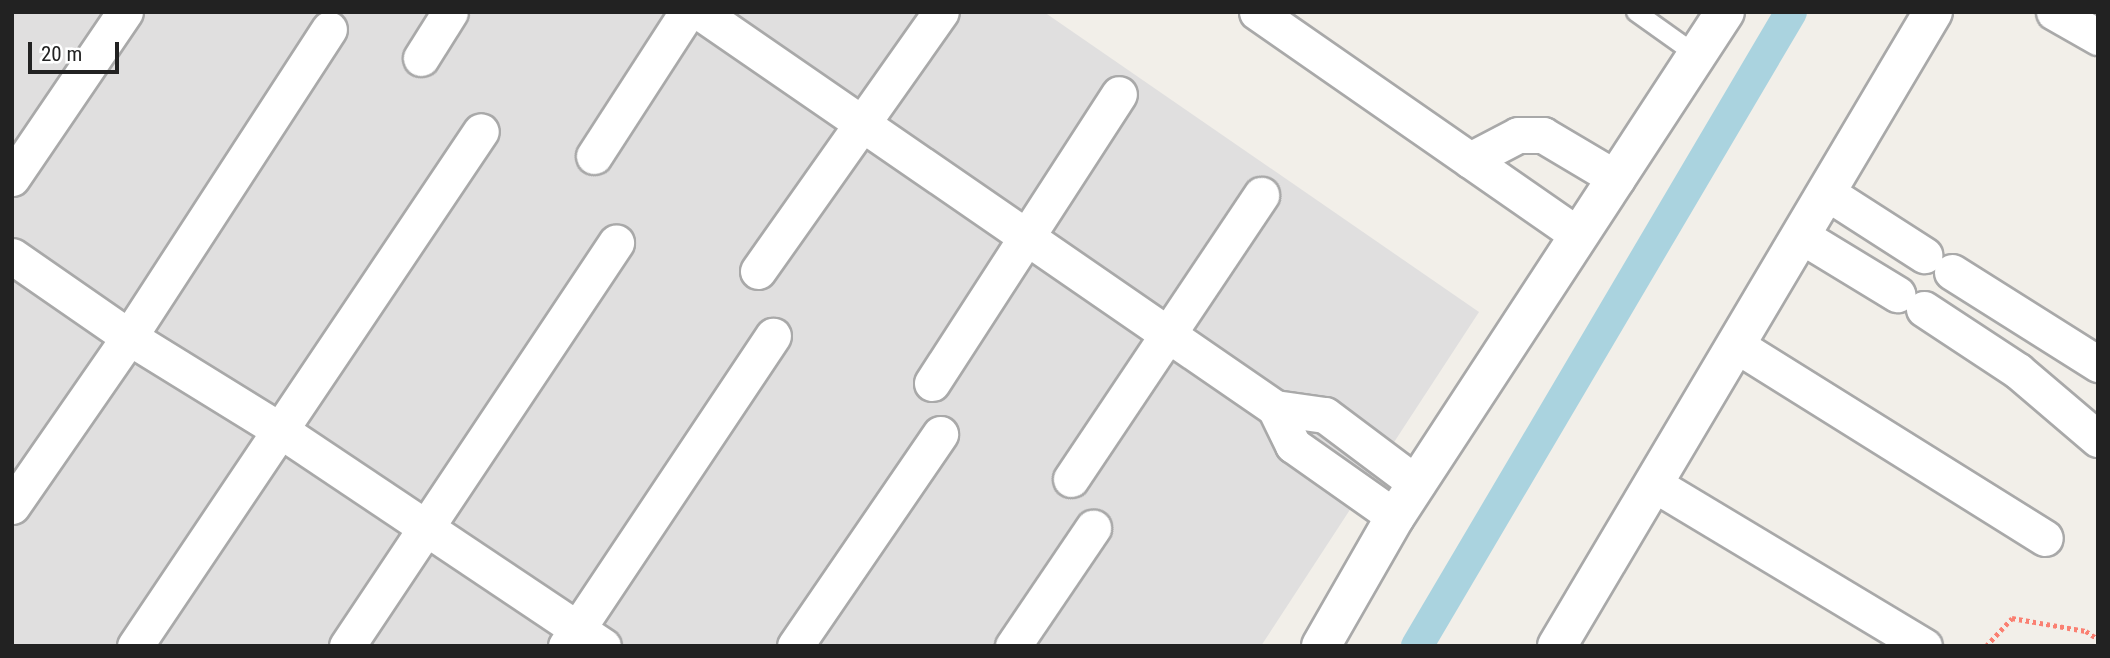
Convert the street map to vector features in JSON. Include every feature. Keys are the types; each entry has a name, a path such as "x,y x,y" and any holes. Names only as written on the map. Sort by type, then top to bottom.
{"street":[{"path":"12,178 125,12"},
{"path":"421,58 450,12"},
{"path":"594,156 687,12"},
{"path":"700,12 1167,331 1275,408 1325,415 1417,484"},
{"path":"758,271 940,12"},
{"path":"1258,12 1580,236"},
{"path":"1557,646 1933,12"},
{"path":"2054,12 2098,37"},
{"path":"1321,646 1395,517 1617,179 1709,27"},
{"path":"12,506 129,337 329,29"},
{"path":"932,383 1119,94"},
{"path":"135,646 283,432 481,131"},
{"path":"1470,160 1518,135 1543,135 1617,179"},
{"path":"1826,192 2098,364"},
{"path":"1071,479 1167,331 1261,195"},
{"path":"1800,235 1911,301 2018,371 2098,439"},
{"path":"348,646 424,527 615,242"},
{"path":"12,256 129,337 283,432 424,527 582,640 773,336"},
{"path":"2018,371 2043,330"},
{"path":"1736,345 2045,538"},
{"path":"1275,408 1293,445 1395,517"},
{"path":"795,646 940,434"},
{"path":"1654,484 1924,646"},
{"path":"1013,646 1093,528"}],"lane":[{"path":"1636,12 1709,27"}],"path":[{"path":"1986,646 2012,618 2086,631 2098,639"}],"shaded area":[{"path":"12,12 1044,12 1479,312 1261,646 12,646"}],"waterway":[{"path":"1417,646 1791,12"}]}
